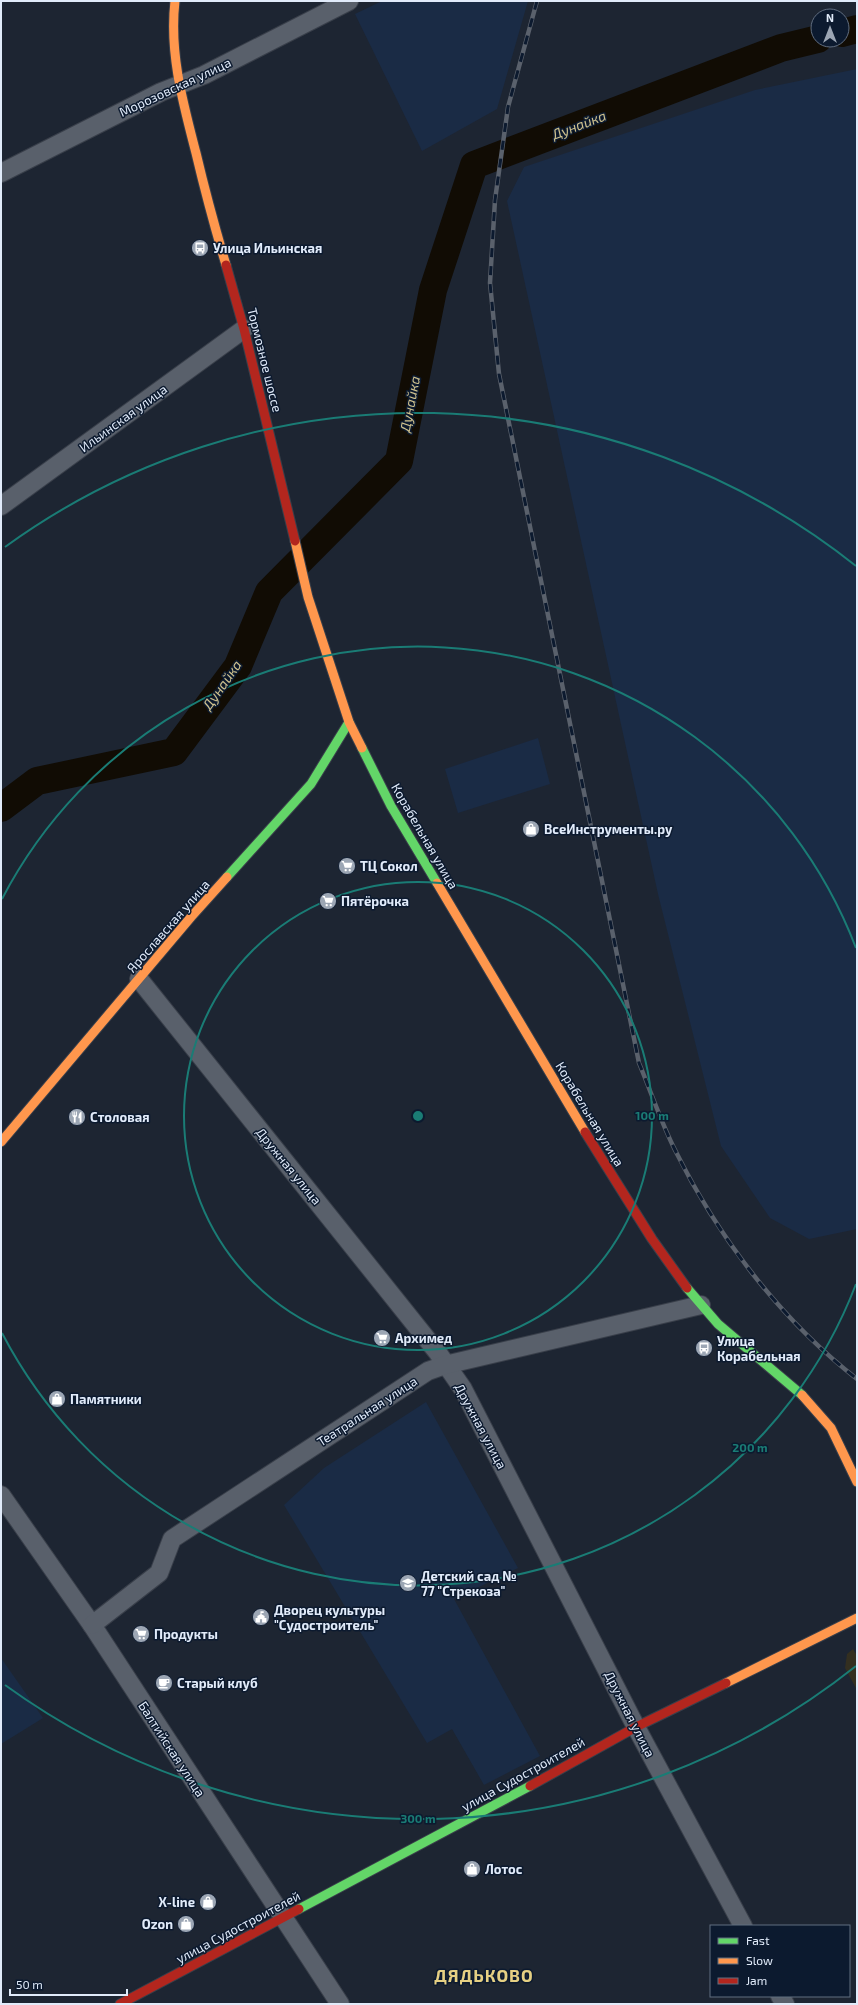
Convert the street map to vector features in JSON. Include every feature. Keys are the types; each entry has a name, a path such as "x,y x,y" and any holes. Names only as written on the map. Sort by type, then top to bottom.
{"street":[{"name":"Тормозное шоссе","path":"175,1 173,40 179,85 214,228 244,329 308,597 348,722"},
{"name":"Морозовская улица","path":"1,173 161,92 204,75 344,2"},
{"name":"Ильинская улица","path":"1,506 244,329"},
{"name":"Ярославская улица","path":"1,1142 191,917 311,784 348,722"},
{"name":"Корабельная улица","path":"348,722 391,806 605,1166 668,1262 701,1305 723,1328 797,1390 817,1410 838,1442 857,1482"},
{"name":"Дружная улица","path":"139,979 433,1347 463,1389 636,1727 742,1925"},
{"name":"Театральная улица","path":"92,1625 159,1573 172,1539 428,1371 446,1365 701,1305"},
{"name":"Балтийская улица","path":"1,1495 92,1625 340,2004"},
{"name":"улица Судостроителей","path":"120,2004 523,1790 636,1727 857,1618"}],"shaded area":[{"path":"382,1 528,1 497,109 422,151 355,14"},
{"path":"857,69 857,1229 809,1239 770,1218 721,1146 658,894 507,201 524,167 755,90"},
{"path":"538,738 550,784 458,813 445,769"},
{"name":"Детский сад № 77 \"Стрекоза\"","path":"426,1402 518,1568 454,1599 540,1756 484,1785 452,1729 427,1743 284,1505 324,1468"},
{"path":"853,1649 857,1656 857,1690 845,1668 847,1654"},
{"path":"1,1658 43,1718 1,1744"}],"waterway":[{"name":"Дунайка","path":"850,31 857,29"},
{"name":"Дунайка","path":"1,808 37,781 174,752 238,666 269,592 399,461 433,290 474,165 781,48 810,41"}],"railway":[{"path":"537,1 508,107 495,200 490,283 499,374 639,1063 675,1150 692,1182 731,1245 753,1275 802,1330 829,1356 857,1379"}],"traffic: fast":[{"path":"227,877 311,784 349,722"},
{"path":"362,748 391,806 437,883"},
{"path":"687,1288 718,1324 802,1395"},
{"path":"299,1909 530,1786"}],"traffic: slow":[{"path":"175,1 174,40 178,78 186,115 226,265"},
{"path":"295,541 308,597 349,722 362,748"},
{"path":"1,1142 191,917 227,877"},
{"path":"437,883 585,1132"},
{"path":"802,1395 831,1428 857,1482"},
{"path":"726,1683 857,1618"}],"traffic: jam":[{"path":"226,265 244,329 295,541"},
{"path":"585,1132 652,1239 687,1288"},
{"path":"530,1786 636,1727 726,1683"},
{"path":"120,2004 299,1909"}],"place":[{"name":"Улица Ильинская","path":"200,248"},
{"name":"ВсеИнструменты.ру","path":"531,829"},
{"name":"ТЦ Сокол","path":"347,866"},
{"name":"Пятёрочка","path":"328,901"},
{"name":"Столовая","path":"77,1117"},
{"name":"Архимед","path":"382,1338"},
{"name":"Улица Корабельная","path":"704,1348"},
{"name":"Памятники","path":"57,1399"},
{"name":"Детский сад № 77 \"Стрекоза\"","path":"408,1583"},
{"name":"Дворец культуры \"Судостроитель\"","path":"261,1617"},
{"name":"Продукты","path":"141,1634"},
{"name":"Старый клуб","path":"164,1683"},
{"name":"Лотос","path":"472,1869"},
{"name":"X-line","path":"208,1902"},
{"name":"Ozon","path":"186,1924"}],"district":[{"name":"ДЯДЬКОВО","path":"484,1976"}]}
